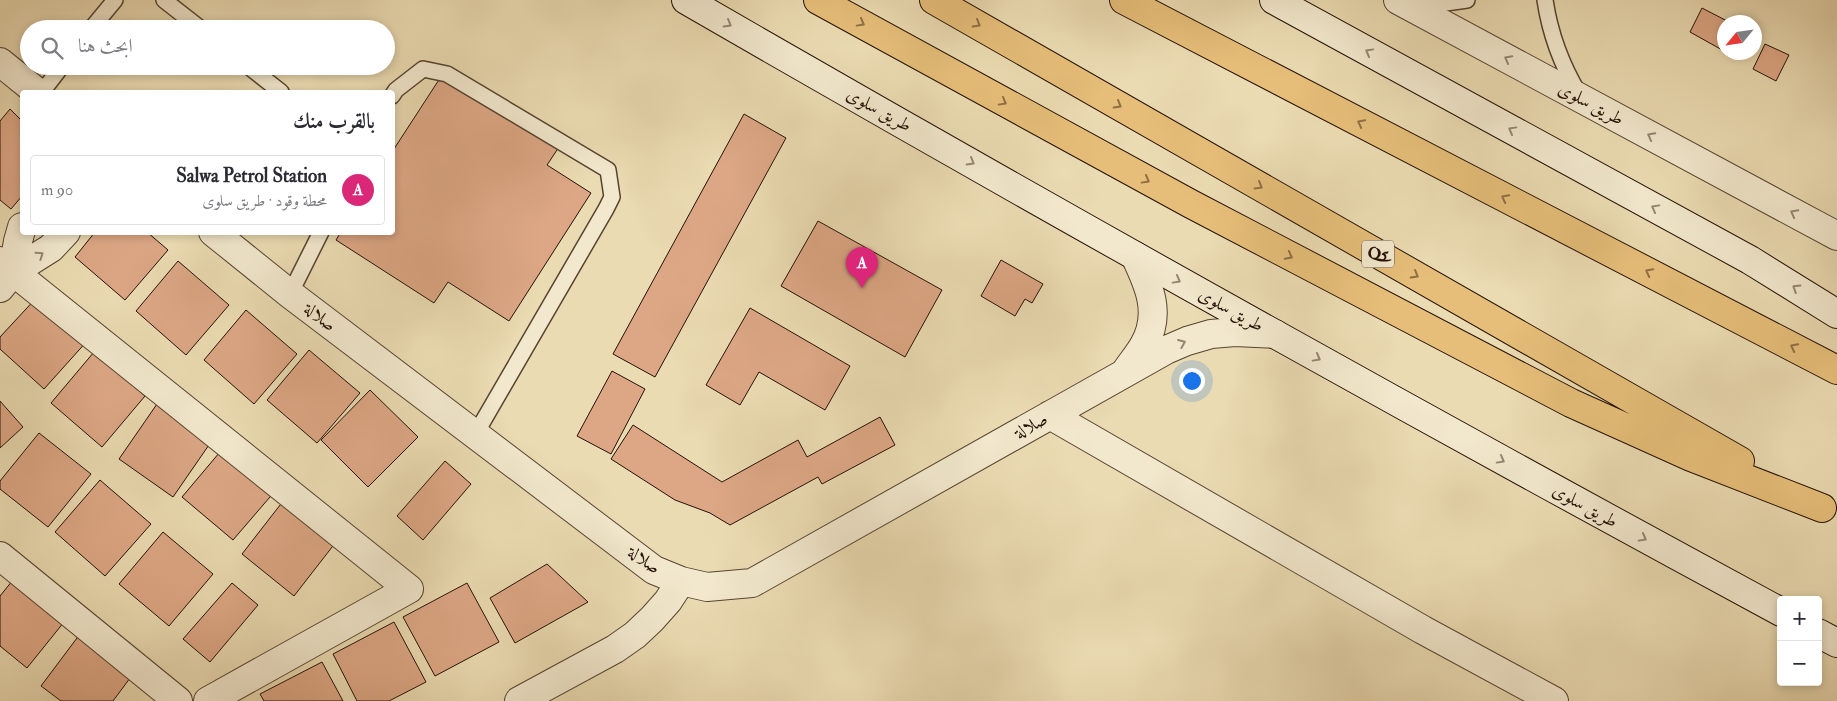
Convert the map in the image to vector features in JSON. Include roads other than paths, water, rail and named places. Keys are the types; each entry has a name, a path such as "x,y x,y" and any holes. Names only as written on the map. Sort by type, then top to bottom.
{"highway":[{"path":"818,0 1191,204 1571,403 1691,457 1830,512"},
{"name":"Q5","path":"934,0 1830,512"},
{"path":"1124,0 1837,370"}],"street":[{"name":"طريق سلوى","path":"686,0 1135,256 1458,437 1777,610"},
{"path":"1274,0 1750,260 1837,314"},
{"name":"طريق سلوى","path":"1405,4 1837,236"},
{"path":"0,62 35,90"},
{"path":"4,274 20,234"},
{"path":"4,274 51,248 63,235"},
{"name":"صلالة","path":"217,235 290,294 654,570 681,581 707,587 752,583 1166,350 1211,334 1235,332 1274,334"},
{"name":"صلالة","path":"1124,374 1144,345 1152,327 1154,302 1148,282 1135,256"},
{"path":"4,274 409,588 208,701"},
{"path":"1050,415 1423,630 1554,701"},
{"path":"0,556 178,701"},
{"path":"519,701 615,649 635,635 668,601 681,581"},
{"path":"1822,635 1837,643"}],"lane":[{"path":"99,20 115,0"},
{"path":"164,0 189,20"},
{"path":"1405,4 1435,6 1467,0"},
{"path":"1545,0 1547,15 1560,59 1582,99"},
{"path":"395,92 423,69 447,74 608,170 612,197 606,209 475,435"},
{"path":"44,90 55,75"},
{"path":"259,75 278,90"},
{"path":"290,294 320,235"}],"place":[{"name":"Salwa Petrol Station","path":"862,288"}]}
